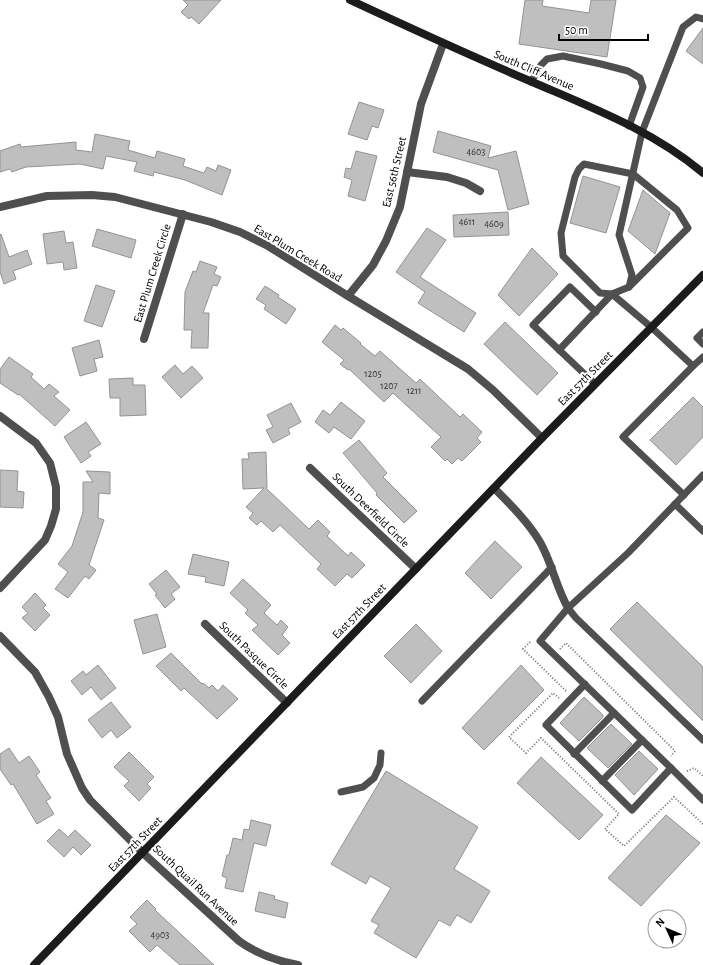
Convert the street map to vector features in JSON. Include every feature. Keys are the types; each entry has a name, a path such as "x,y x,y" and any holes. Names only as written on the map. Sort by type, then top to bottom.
{"main road":[{"name":"South Cliff Avenue","path":"350,0 443,44 607,114 642,132 684,158 703,173"},
{"name":"East 57th Street","path":"34,965 542,438 703,274"}],"street":[{"name":"East 56th Street","path":"348,296 373,265 386,241 400,207 421,104 443,44"},
{"path":"407,172 447,177 466,183 480,190"},
{"name":"East Plum Creek Road","path":"0,207 47,196 92,195 115,197 218,224 240,232 268,246 468,369 487,385 542,438"},
{"name":"East Plum Creek Circle","path":"144,339 182,214"},
{"path":"0,416 36,443 50,463 56,487 56,509 45,540 0,588"},
{"name":"South Deerfield Circle","path":"310,468 416,569"},
{"path":"494,488 528,525 540,542 552,567 558,586 568,608"},
{"name":"South Pasque Circle","path":"205,624 287,703"},
{"name":"South Quail Run Avenue","path":"0,637 35,672 49,696 58,717 67,754 82,788 90,800 143,853 239,941 267,957 298,965"}],"lane":[{"path":"629,287 632,275 619,235 642,132 682,27 696,17 703,19"},
{"path":"531,82 541,65 547,59 563,56 601,64 635,74 640,78 643,86 629,126"},
{"path":"559,350 612,294 629,287 688,228 677,210 633,174 584,164 579,169 575,178 560,232 563,256 600,293 612,294 652,327 693,366"},
{"path":"595,384 533,325 570,287 596,312"},
{"path":"703,332 697,338 703,344"},
{"path":"684,495 623,437 703,357"},
{"path":"703,475 628,553 568,608 540,640 703,800"},
{"path":"675,504 703,531"},
{"path":"422,702 552,567"},
{"path":"568,608 576,618 703,740"},
{"path":"585,684 546,725 574,754 632,810 671,768"},
{"path":"574,754 614,713"},
{"path":"602,781 642,740"},
{"path":"341,792 363,787 374,778 380,765 380,752"}],"building":[{"path":"183,0 221,0 199,24 191,17 189,19 181,12 188,5"},
{"path":"525,0 543,0 542,6 589,13 591,0 616,0 607,57 519,44"},
{"path":"703,28 703,64 686,51"},
{"path":"359,102 384,110 378,128 372,126 367,140 348,134"},
{"path":"438,131 491,146 488,158 516,151 529,204 508,210 498,170 433,152"},
{"path":"95,134 130,141 128,150 155,158 157,151 185,159 183,166 204,173 207,167 216,171 218,165 231,170 222,195 185,180 154,172 153,176 134,171 137,162 106,156 103,169 80,164 26,167 12,172 10,169 0,172 0,151 20,144 21,147 76,142 76,150 92,152"},
{"path":"356,151 377,156 365,201 348,196 352,180 344,177 346,168 351,169"},
{"path":"583,176 620,187 606,233 570,223"},
{"path":"643,190 670,213 655,254 628,231"},
{"path":"508,212 509,235 454,237 453,215"},
{"path":"427,228 446,240 420,277 476,313 464,332 418,303 425,292 396,272"},
{"path":"97,229 136,240 131,258 92,246"},
{"path":"64,231 66,243 73,242 77,268 64,270 63,262 47,264 43,234"},
{"path":"1,234 9,257 27,250 32,264 13,271 16,279 4,284 0,272"},
{"path":"532,248 558,274 519,316 498,295"},
{"path":"200,261 217,267 214,274 221,277 217,286 213,285 203,313 209,313 208,348 191,348 192,330 184,330 185,292 193,271 196,272"},
{"path":"96,285 115,291 102,327 84,321"},
{"path":"265,286 296,309 286,324 264,309 266,305 256,299"},
{"path":"505,322 558,373 537,395 484,344"},
{"path":"335,325 341,330 343,328 375,356 380,351 416,383 420,379 460,417 463,414 482,432 477,438 481,442 462,461 458,458 452,464 447,459 445,461 431,447 441,437 393,393 384,402 349,369 348,370 340,364 344,360 322,342"},
{"path":"99,340 103,357 94,359 97,371 80,376 72,348"},
{"path":"9,357 33,374 31,377 44,389 49,384 59,392 54,396 70,410 55,426 19,394 18,395 0,383 0,369"},
{"path":"175,365 183,374 192,366 203,378 181,398 162,377"},
{"path":"133,378 133,385 145,385 146,415 120,416 120,398 110,398 109,379"},
{"path":"693,397 703,407 703,437 676,465 650,440"},
{"path":"341,402 365,421 351,439 334,427 329,433 315,422 323,410 330,415"},
{"path":"291,403 301,422 288,429 290,434 273,443 266,430 273,427 267,415"},
{"path":"86,422 101,444 88,452 91,456 81,463 64,437"},
{"path":"359,440 387,473 383,477 417,511 404,523 376,495 377,493 343,453"},
{"path":"266,452 266,488 309,529 318,520 330,532 327,536 348,556 351,552 365,565 352,578 347,574 335,586 317,569 321,564 280,525 273,532 261,521 257,525 249,518 253,513 246,507 264,488 243,489 242,459 249,459 248,453"},
{"path":"0,470 18,471 17,491 24,492 23,508 0,507"},
{"path":"86,471 110,472 110,494 99,493 98,518 104,520 89,565 96,570 89,579 85,576 68,598 55,589 68,572 58,564 72,546 83,512 83,482 93,482"},
{"path":"495,541 522,567 491,599 465,573"},
{"path":"193,554 229,562 224,586 205,582 206,577 188,574"},
{"path":"166,570 180,587 171,594 175,599 165,608 149,584"},
{"path":"243,579 271,605 264,613 277,625 281,620 288,627 282,635 290,643 278,655 252,630 258,625 245,613 248,610 230,593"},
{"path":"35,593 46,605 43,608 50,615 35,631 22,618 28,613 22,607"},
{"path":"637,602 703,667 703,721 610,629"},
{"path":"157,614 166,647 143,654 134,620"},
{"path":"416,624 442,651 411,683 384,656"},
{"path":"171,653 202,684 203,683 209,688 212,685 218,691 223,685 238,699 217,719 184,688 181,691 156,666"},
{"path":"98,665 116,688 101,700 91,687 82,695 71,681 83,671 86,675"},
{"path":"521,665 544,690 484,750 462,728"},
{"path":"584,697 603,715 603,717 579,741 560,723"},
{"path":"111,702 131,727 117,738 111,730 102,738 88,720"},
{"path":"611,724 632,744 608,768 587,748"},
{"path":"9,748 19,763 29,756 40,772 36,775 51,798 46,801 54,814 37,824 13,784 11,785 0,769 0,754"},
{"path":"639,751 658,769 634,795 615,775"},
{"path":"129,752 154,777 147,784 151,788 139,801 124,786 129,781 114,767"},
{"path":"541,757 603,815 579,840 517,783"},
{"path":"386,771 478,827 454,869 490,891 471,923 457,915 450,926 439,920 416,958 374,933 379,925 371,921 391,888 370,876 366,884 331,864"},
{"path":"666,815 700,843 641,906 608,878"},
{"path":"251,820 271,825 266,846 254,843 243,892 225,888 227,878 222,876 233,838 242,840 244,829 249,830"},
{"path":"59,829 68,837 75,830 91,845 81,855 73,847 64,857 47,841"},
{"path":"259,892 275,896 274,899 288,903 285,918 255,911"},
{"path":"147,900 156,909 155,910 214,965 180,965 157,945 150,952 129,931 137,924 130,917"}]}
